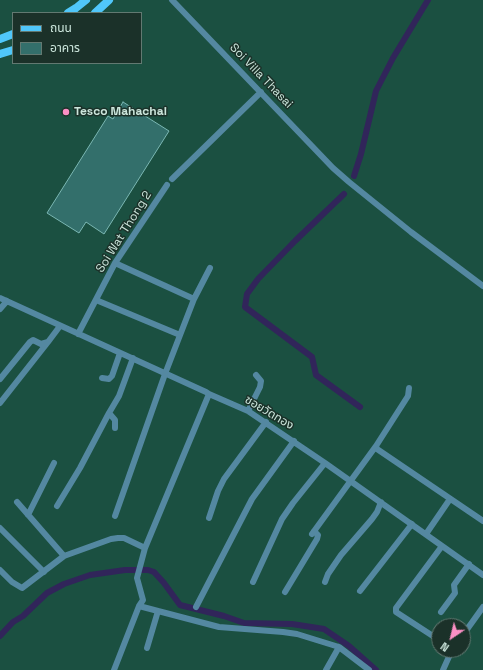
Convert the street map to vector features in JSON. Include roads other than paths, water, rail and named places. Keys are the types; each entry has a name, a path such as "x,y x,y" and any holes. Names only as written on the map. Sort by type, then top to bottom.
{"main road":[{"path":"70,12 86,0"},
{"path":"96,12 109,0"},
{"path":"0,39 12,34"},
{"path":"0,54 12,50"}],"street":[{"name":"Soi Villa Thasai","path":"172,0 333,168 372,202 483,286"},
{"path":"172,179 261,92"},
{"name":"Soi Wat Thong 2","path":"78,334 115,263 167,185"},
{"path":"115,263 194,299"},
{"path":"115,516 165,374 194,299 210,268"},
{"name":"ซอยวัดทอง","path":"0,298 248,411 294,441 483,574"},
{"path":"0,309 7,300"},
{"path":"96,300 180,335"},
{"path":"0,403 60,326"},
{"path":"0,379 30,342 33,340 41,344 48,342"},
{"path":"102,378 109,379 112,376 120,353"},
{"path":"57,506 87,456 119,396 133,358"},
{"path":"248,411 260,387 261,381 256,375"},
{"path":"285,592 317,539 318,535 313,533 376,446 408,396 409,388"},
{"path":"114,670 139,606 143,600 137,574 145,548 209,394"},
{"path":"109,413 115,420 115,428"},
{"path":"209,518 218,491 224,479 266,422"},
{"path":"196,607 252,499 294,441"},
{"path":"376,446 377,449 483,521"},
{"path":"28,515 54,463"},
{"path":"253,582 282,519 325,463"},
{"path":"426,534 450,499"},
{"path":"17,502 64,556"},
{"path":"325,582 328,574 341,555 374,515 381,502"},
{"path":"360,591 412,524"},
{"path":"0,528 44,572"},
{"path":"0,570 12,582 22,588 64,556 118,538 124,538 145,548"},
{"path":"431,635 396,612 396,608 442,546"},
{"path":"441,612 455,593 454,585 469,564"},
{"path":"139,606 219,627 283,632 339,647 369,670"},
{"path":"471,624 483,607"},
{"path":"147,648 158,611"},
{"path":"326,670 339,647"},
{"path":"443,670 448,658"}],"waterway":[{"path":"354,176 361,154 376,91 393,58 428,0"},
{"path":"344,194 258,279 247,294 245,307 312,357 316,375 360,407"},
{"path":"0,636 13,622 23,616 47,593 64,584 90,575 125,570 148,570 154,572 180,605 224,616 244,623 292,624 324,629 349,646 376,670"}],"place":[{"name":"Tesco Mahachai","path":"66,112"}]}
